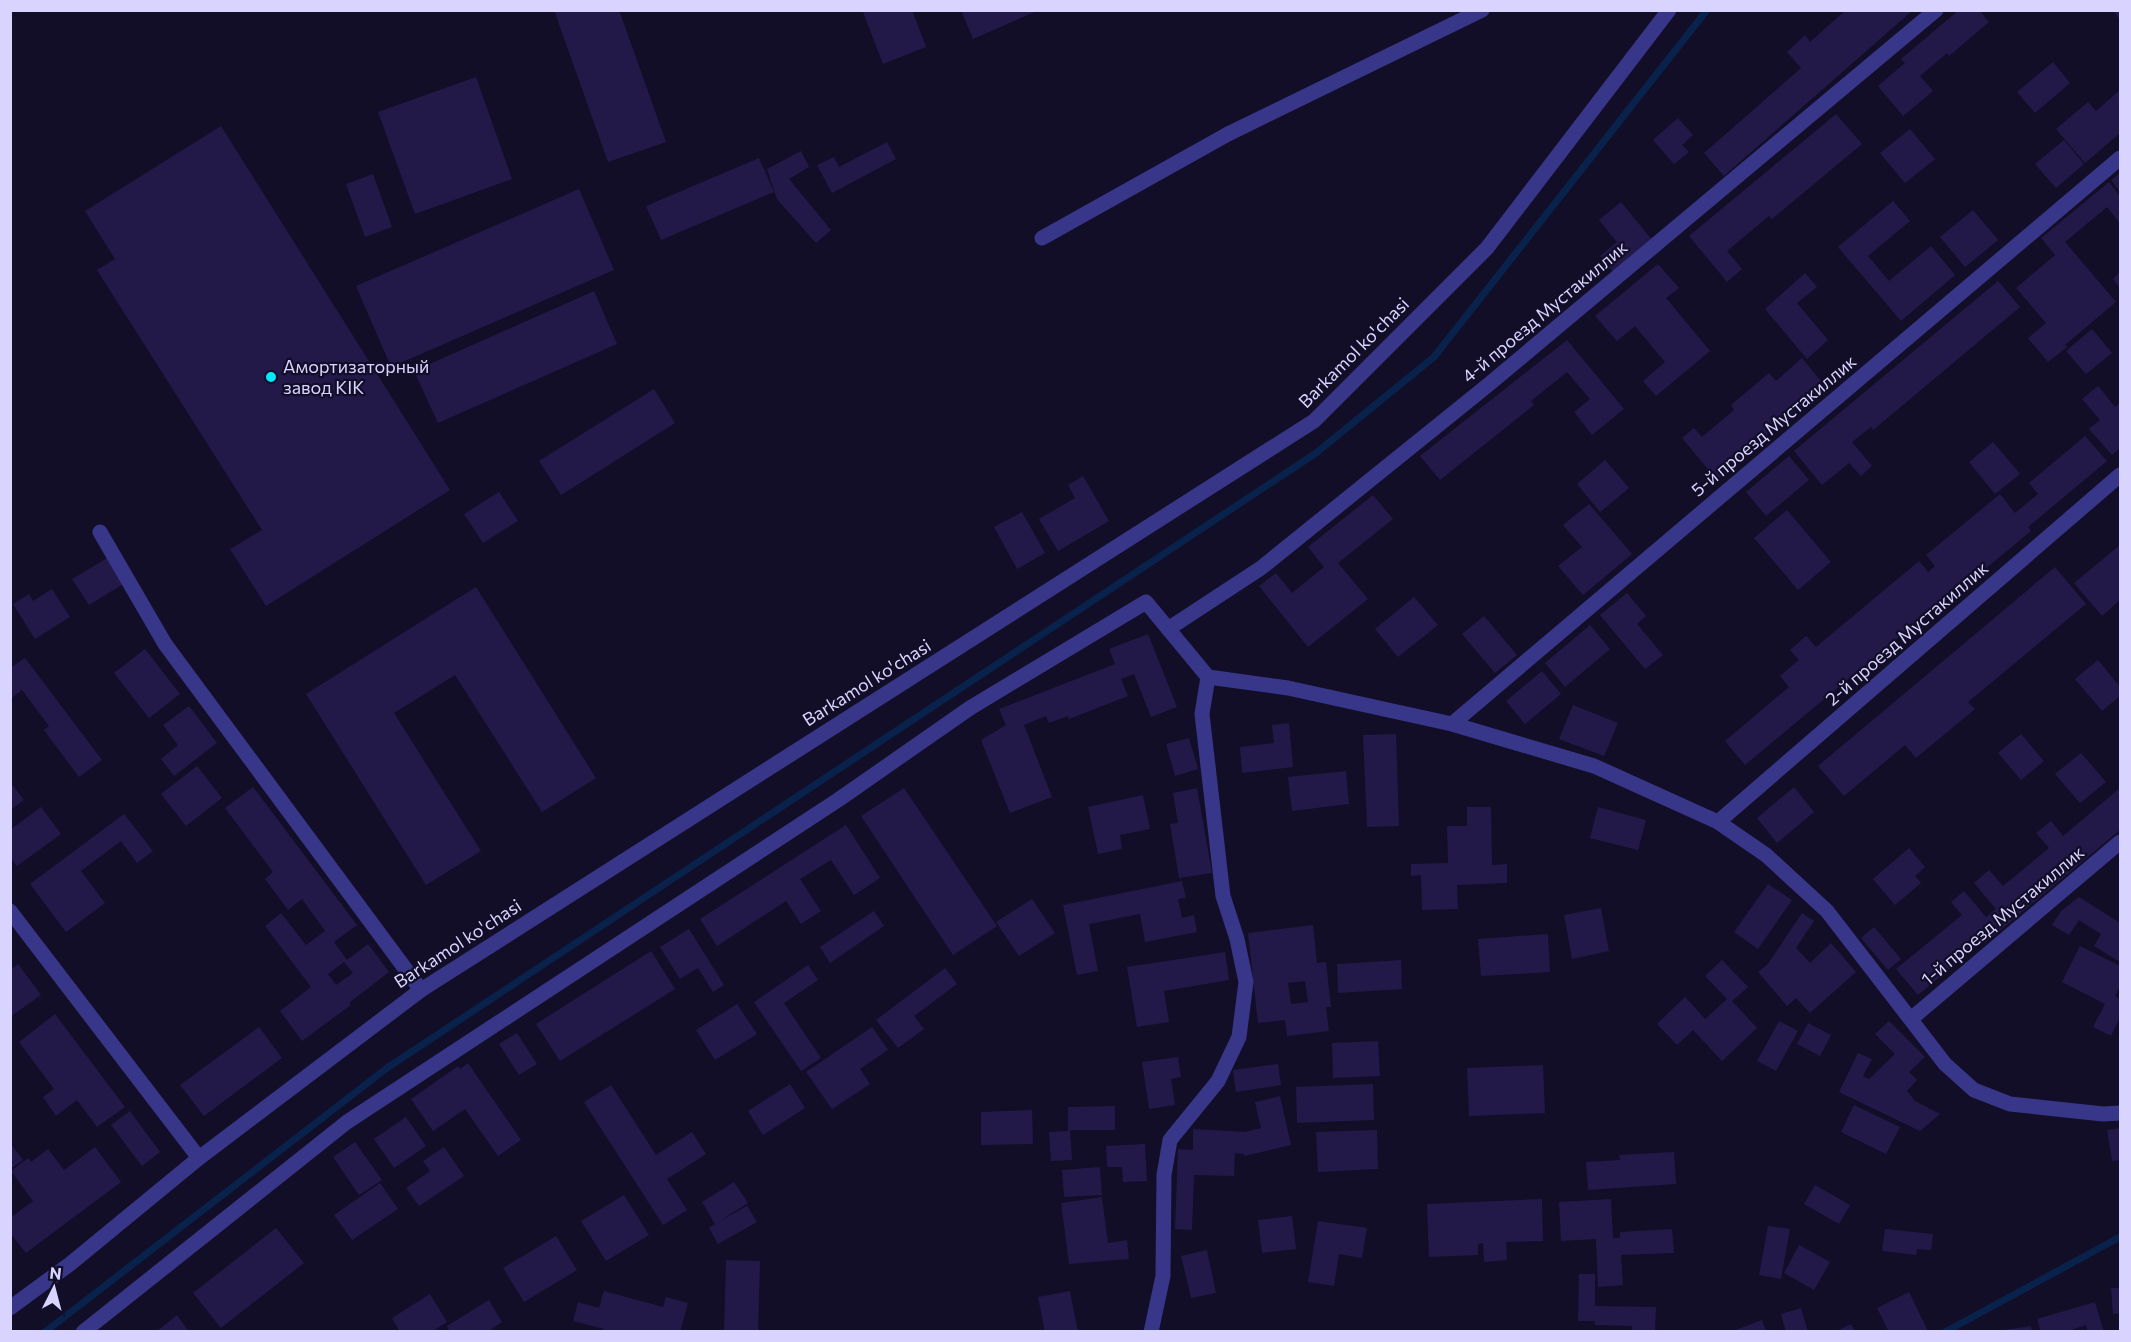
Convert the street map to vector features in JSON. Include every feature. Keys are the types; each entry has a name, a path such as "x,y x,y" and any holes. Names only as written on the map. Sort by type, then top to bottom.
{"street":[{"path":"1042,238 1228,134 1482,10"},
{"name":"Barkamol ko'chasi","path":"10,1308 70,1264 199,1158 421,990 1314,422 1487,248 1669,10"},
{"name":"4-й проезд Мустакиллик","path":"1168,629 1261,568 1488,385 1936,10"},
{"name":"5-й проезд Мустакиллик","path":"1452,724 2121,158"},
{"name":"2-й проезд Мустакиллик","path":"1718,822 2121,475"},
{"path":"100,532 165,644 421,990"},
{"path":"83,1332 347,1122 838,800 970,708 1146,602 1208,677 1288,688 1452,724 1594,766 1718,822 1766,855 1827,911 1945,1064 1974,1090 2010,1104 2103,1114 2121,1113"},
{"path":"1151,1332 1163,1276 1164,1175 1170,1140 1218,1081 1239,1037 1246,982 1237,939 1223,896 1202,714 1208,677"},
{"name":"1-й проезд Мустакиллик","path":"1911,1019 2121,842"},
{"path":"10,911 199,1158"}],"building":[{"path":"554,10 619,10 666,142 608,162"},
{"path":"912,10 926,47 883,64 863,12"},
{"path":"961,10 1039,10 973,39"},
{"path":"1846,10 1913,10 1724,176 1704,153 1801,68 1787,52 1805,35 1810,42"},
{"path":"1959,10 1979,10 1989,22 1949,56 1947,53 1920,76 1933,91 1903,116 1878,86 1905,63 1901,59"},
{"path":"2113,10 2120,10 2120,20"},
{"path":"2053,62 2070,83 2035,113 2017,92"},
{"path":"476,77 512,179 415,214 378,112"},
{"path":"2120,90 2120,133 2085,163 2056,129 2088,102 2096,111"},
{"path":"1836,114 1862,144 1772,219 1769,216 1727,251 1742,269 1727,282 1689,236"},
{"path":"1678,118 1693,135 1682,145 1689,152 1674,164 1653,140"},
{"path":"221,126 450,490 266,606 230,549 262,530 97,270 115,259 85,211"},
{"path":"1910,129 1935,159 1905,183 1880,153"},
{"path":"2064,140 2084,164 2056,188 2035,164"},
{"path":"887,142 896,159 832,193 817,165 834,157 839,167"},
{"path":"801,151 809,167 789,179 831,230 816,243 777,199 767,169"},
{"path":"759,158 774,192 661,240 646,206"},
{"path":"2120,173 2120,192 2111,180"},
{"path":"373,174 392,227 365,237 346,184"},
{"path":"2109,182 2120,196 2120,223 2107,207 2065,242 2116,302 2048,362 2028,338 2046,323 2016,288 2055,255 2041,238"},
{"path":"579,189 614,270 391,367 356,286"},
{"path":"1893,201 1910,221 1868,256 1889,281 1931,246 1955,275 1901,321 1838,247"},
{"path":"1621,202 1652,240 1613,272 1600,256 1617,242 1599,220"},
{"path":"1973,210 1998,240 1965,267 1940,237"},
{"path":"1658,264 1679,288 1666,298 1710,351 1656,396 1643,381 1665,362 1635,326 1617,341 1595,316"},
{"path":"2120,272 2120,288 2113,279"},
{"path":"1805,273 1817,287 1797,303 1828,340 1807,359 1765,309"},
{"path":"1998,281 2020,307 1873,430 1871,427 1852,442 1872,466 1861,476 1849,463 1822,485 1794,451"},
{"path":"594,291 617,344 438,423 414,371"},
{"path":"2092,329 2112,353 2086,374 2066,351"},
{"path":"1567,340 1624,409 1592,435 1574,412 1590,399 1567,372 1531,401 1534,405 1440,480 1420,456"},
{"path":"1802,358 1825,386 1760,440 1762,443 1717,480 1682,438 1694,428 1702,437 1734,410 1731,405 1769,373 1776,381"},
{"path":"2098,386 2115,407 2120,403 2120,448 2112,455 2089,429 2100,420 2082,399"},
{"path":"654,389 675,423 561,495 539,461"},
{"path":"2085,436 2107,461 2028,527 2031,531 1950,598 1948,596 1745,765 1725,741 1789,687 1780,676 1799,660 1790,650 1806,636 1816,647 1919,561 1928,572 1935,566 1926,555 2000,494 2015,513 2038,494 2029,483"},
{"path":"1993,442 2020,474 1995,494 1969,462"},
{"path":"1789,456 1809,480 1766,516 1746,492"},
{"path":"1605,460 1629,488 1600,512 1577,484"},
{"path":"1083,476 1109,521 1058,551 1039,519 1075,498 1068,485"},
{"path":"499,492 518,521 483,543 464,514"},
{"path":"1373,495 1393,519 1338,563 1368,599 1308,647 1259,586 1276,573 1292,593 1324,567 1308,547"},
{"path":"1589,504 1632,554 1583,595 1558,566 1582,547 1563,525"},
{"path":"1787,510 1831,562 1798,590 1754,538"},
{"path":"1022,512 1045,553 1017,569 994,527"},
{"path":"2120,545 2120,600 2102,616 2074,583"},
{"path":"109,557 125,583 89,605 72,579"},
{"path":"2055,567 2086,604 1968,702 1975,709 1916,758 1905,745 1844,796 1818,766"},
{"path":"476,587 596,778 542,812 455,675 394,713 481,851 426,885 306,694"},
{"path":"52,589 70,617 35,639 13,604 29,594 33,601"},
{"path":"1627,593 1646,616 1637,624 1663,655 1645,669 1600,615"},
{"path":"1414,597 1438,625 1398,657 1375,629"},
{"path":"1484,616 1517,655 1495,673 1462,634"},
{"path":"1590,625 1610,649 1565,687 1545,663"},
{"path":"1148,634 1177,707 1151,717 1134,674 1121,679 1128,696 1069,719 1068,716 1049,723 1046,716 1024,725 1052,797 1010,813 981,740 1006,725 999,709 1115,664 1109,649"},
{"path":"145,649 180,694 149,718 114,673"},
{"path":"25,658 102,760 79,777 44,730 49,726 22,690 10,699 10,668"},
{"path":"2098,660 2120,687 2120,696 2102,711 2075,679"},
{"path":"1542,671 1561,694 1525,724 1506,701"},
{"path":"1573,705 1618,723 1604,756 1559,739"},
{"path":"189,706 217,743 174,776 161,759 178,745 163,725"},
{"path":"1289,723 1293,767 1242,773 1240,747 1274,743 1272,725"},
{"path":"1396,734 1399,826 1367,827 1363,735"},
{"path":"2021,734 2044,761 2021,780 1998,753"},
{"path":"1189,738 1198,769 1175,776 1166,744"},
{"path":"2081,753 2106,782 2080,803 2055,774"},
{"path":"197,766 222,798 186,826 161,794"},
{"path":"1346,771 1349,804 1292,811 1288,777"},
{"path":"10,782 24,800 10,810"},
{"path":"253,787 357,925 334,942 347,960 368,944 389,972 349,1003 351,1005 302,1041 280,1011 311,987 265,926 281,913 306,945 325,931 302,899 288,910 265,879 273,872 225,808","holes":["344,962 353,973 336,985 328,974"]},
{"path":"1794,787 1814,812 1777,843 1757,818"},
{"path":"904,788 997,926 953,955 861,816"},
{"path":"1197,788 1212,873 1179,878 1170,824 1178,823 1173,793"},
{"path":"2120,788 2120,830 1985,943 1983,941 1918,995 1896,969 1962,915 1951,902 1964,891 1986,917 1996,909 1974,883 1989,870 2003,886 2049,848 2036,833 2051,821 2063,836"},
{"path":"1143,795 1150,829 1120,835 1122,849 1098,854 1088,807"},
{"path":"41,807 61,834 17,866 10,857 10,830"},
{"path":"1467,807 1491,807 1492,865 1507,864 1507,883 1457,885 1458,909 1422,910 1421,875 1411,876 1411,864 1448,863 1447,826 1467,826"},
{"path":"1598,807 1646,820 1638,850 1590,838"},
{"path":"124,814 153,851 137,863 121,841 81,871 105,903 66,932 30,884"},
{"path":"846,825 880,878 854,895 831,860 800,879 821,911 801,924 786,901 717,946 700,919"},
{"path":"1909,848 1925,867 1915,876 1921,883 1895,905 1873,879"},
{"path":"1182,881 1186,898 1178,899 1182,918 1194,915 1197,932 1145,942 1140,914 1089,924 1098,971 1077,975 1063,905"},
{"path":"1768,884 1792,900 1758,949 1734,932"},
{"path":"2079,897 2120,923 2120,962 2094,946 2101,934 2079,920 2069,935 2052,925 2061,911"},
{"path":"1032,899 1055,933 1019,956 996,922"},
{"path":"1601,908 1609,951 1572,959 1564,915"},
{"path":"874,911 884,926 830,963 820,947"},
{"path":"1802,913 1814,921 1796,948 1810,963 1831,943 1856,972 1810,1013 1796,998 1787,1006 1758,972 1768,964"},
{"path":"1313,925 1317,963 1326,962 1331,1007 1326,1007 1329,1031 1287,1036 1285,1020 1258,1023 1248,933","holes":["1305,981 1308,1002 1291,1004 1288,983"]},
{"path":"1874,927 1901,959 1888,970 1861,938"},
{"path":"689,929 724,985 713,992 698,968 680,979 660,947"},
{"path":"1548,934 1550,972 1481,976 1478,939"},
{"path":"2080,946 2120,966 2120,986 2115,996 2120,999 2120,1017 2111,1036 2093,1027 2105,1004 2062,982"},
{"path":"651,951 675,989 560,1061 536,1024"},
{"path":"1225,952 1229,980 1164,991 1169,1022 1137,1027 1127,967"},
{"path":"1401,960 1402,989 1338,993 1337,964"},
{"path":"1722,960 1748,987 1732,1001 1757,1028 1722,1061 1693,1030 1677,1045 1657,1024 1685,997 1705,1019 1727,999 1705,976"},
{"path":"18,964 41,995 10,1017 10,970"},
{"path":"808,965 818,980 784,1003 821,1058 801,1071 754,1002"},
{"path":"945,968 957,984 914,1016 924,1029 898,1048 876,1020"},
{"path":"737,1004 757,1034 715,1060 696,1030"},
{"path":"55,1014 125,1107 97,1127 77,1100 56,1116 43,1097 54,1089 19,1042"},
{"path":"1779,1021 1798,1031 1776,1071 1757,1061"},
{"path":"1889,1021 1925,1057 1909,1072 1917,1080 1907,1091 1915,1101 1940,1114 1920,1131 1839,1092 1858,1053 1872,1059 1863,1076 1869,1079 1895,1054 1875,1034"},
{"path":"1808,1023 1831,1035 1820,1056 1797,1044"},
{"path":"259,1027 282,1058 204,1116 180,1085"},
{"path":"872,1027 888,1050 860,1069 870,1084 832,1109 806,1072"},
{"path":"517,1033 537,1064 519,1075 499,1044"},
{"path":"1378,1041 1380,1076 1333,1078 1332,1043"},
{"path":"1178,1057 1181,1077 1171,1079 1175,1105 1149,1109 1142,1062"},
{"path":"468,1063 521,1140 498,1156 465,1109 433,1131 411,1099 458,1066 460,1069"},
{"path":"1278,1064 1281,1085 1236,1092 1233,1070"},
{"path":"1543,1065 1545,1113 1469,1116 1467,1068"},
{"path":"790,1084 805,1108 763,1135 748,1111"},
{"path":"1373,1084 1374,1120 1297,1123 1296,1087"},
{"path":"611,1085 656,1155 692,1132 706,1154 667,1179 687,1210 663,1225 584,1102"},
{"path":"1280,1096 1291,1145 1245,1156 1235,1153 1234,1176 1194,1175 1192,1230 1175,1229 1178,1149 1193,1150 1193,1129 1245,1132 1261,1128 1255,1102"},
{"path":"1854,1105 1900,1127 1886,1154 1841,1132"},
{"path":"1115,1106 1115,1130 1070,1130 1072,1160 1051,1161 1049,1132 1068,1131 1068,1107"},
{"path":"1032,1110 1033,1144 981,1145 981,1112"},
{"path":"130,1111 160,1152 142,1166 111,1125"},
{"path":"406,1117 426,1146 394,1168 374,1139"},
{"path":"2120,1128 2120,1160 2112,1161 2107,1130"},
{"path":"1377,1130 1378,1169 1318,1172 1316,1132"},
{"path":"355,1142 382,1180 359,1195 333,1157"},
{"path":"10,1143 23,1160 10,1169"},
{"path":"1145,1144 1147,1181 1123,1182 1122,1167 1107,1167 1106,1146"},
{"path":"95,1147 121,1182 26,1253 10,1233 10,1218 33,1201 11,1171 28,1158 31,1162 48,1149 64,1170"},
{"path":"444,1147 464,1176 419,1206 406,1188 430,1171 423,1161"},
{"path":"1674,1152 1676,1184 1588,1190 1586,1162 1620,1160 1619,1155"},
{"path":"1100,1167 1102,1195 1064,1197 1062,1170"},
{"path":"734,1182 748,1203 718,1222 747,1206 757,1222 718,1244 709,1228 715,1224 702,1202"},
{"path":"380,1183 398,1209 352,1240 334,1215"},
{"path":"1815,1185 1850,1205 1839,1224 1804,1204"},
{"path":"624,1195 649,1235 606,1261 581,1221"},
{"path":"1102,1197 1108,1243 1127,1240 1129,1259 1069,1264 1061,1203"},
{"path":"1542,1199 1543,1241 1506,1242 1507,1260 1484,1262 1483,1243 1478,1244 1478,1255 1429,1257 1427,1204"},
{"path":"1611,1199 1613,1238 1620,1238 1620,1232 1672,1229 1674,1253 1621,1255 1623,1285 1598,1287 1596,1239 1561,1241 1559,1202"},
{"path":"1292,1216 1296,1249 1262,1253 1258,1220"},
{"path":"1318,1221 1367,1228 1362,1258 1339,1254 1334,1286 1308,1282"},
{"path":"1768,1226 1790,1229 1781,1279 1759,1275"},
{"path":"276,1228 304,1263 221,1328 193,1293"},
{"path":"1885,1229 1933,1234 1931,1250 1917,1249 1916,1255 1882,1251"},
{"path":"556,1236 577,1270 524,1302 503,1268"},
{"path":"1799,1245 1830,1262 1814,1290 1784,1273"},
{"path":"1207,1250 1216,1293 1191,1298 1181,1256"},
{"path":"726,1260 760,1261 758,1332 724,1332"},
{"path":"1579,1274 1595,1274 1595,1306 1656,1307 1655,1332 1632,1332 1632,1326 1595,1325 1595,1321 1578,1321"},
{"path":"2111,1288 2120,1288 2120,1313 2113,1314"},
{"path":"604,1291 663,1307 666,1297 688,1303 680,1332 603,1332 604,1329 573,1321 578,1302 599,1308"},
{"path":"1070,1291 1078,1332 1045,1332 1038,1297"},
{"path":"1909,1292 1927,1329 1922,1332 1889,1332 1877,1308"},
{"path":"430,1294 447,1322 431,1332 400,1332 392,1318"},
{"path":"489,1300 502,1322 487,1332 450,1332 447,1326"},
{"path":"2095,1302 2104,1332 2088,1332 2086,1325 2065,1332 2041,1332 2037,1319"},
{"path":"1801,1308 1808,1332 1786,1332 1781,1314"},
{"path":"177,1315 189,1332 156,1332"},
{"path":"1762,1320 1766,1332 1733,1332 1733,1331"},
{"path":"1851,1324 1855,1332 1835,1332"},
{"path":"2031,1326 2032,1332 2004,1332 2004,1330"}],"waterway":[{"path":"45,1332 387,1068 1316,453 1434,357 1707,10"},
{"path":"1945,1332 2120,1237"}],"place":[{"name":"Амортизаторный завод KIK","path":"271,377"}]}
